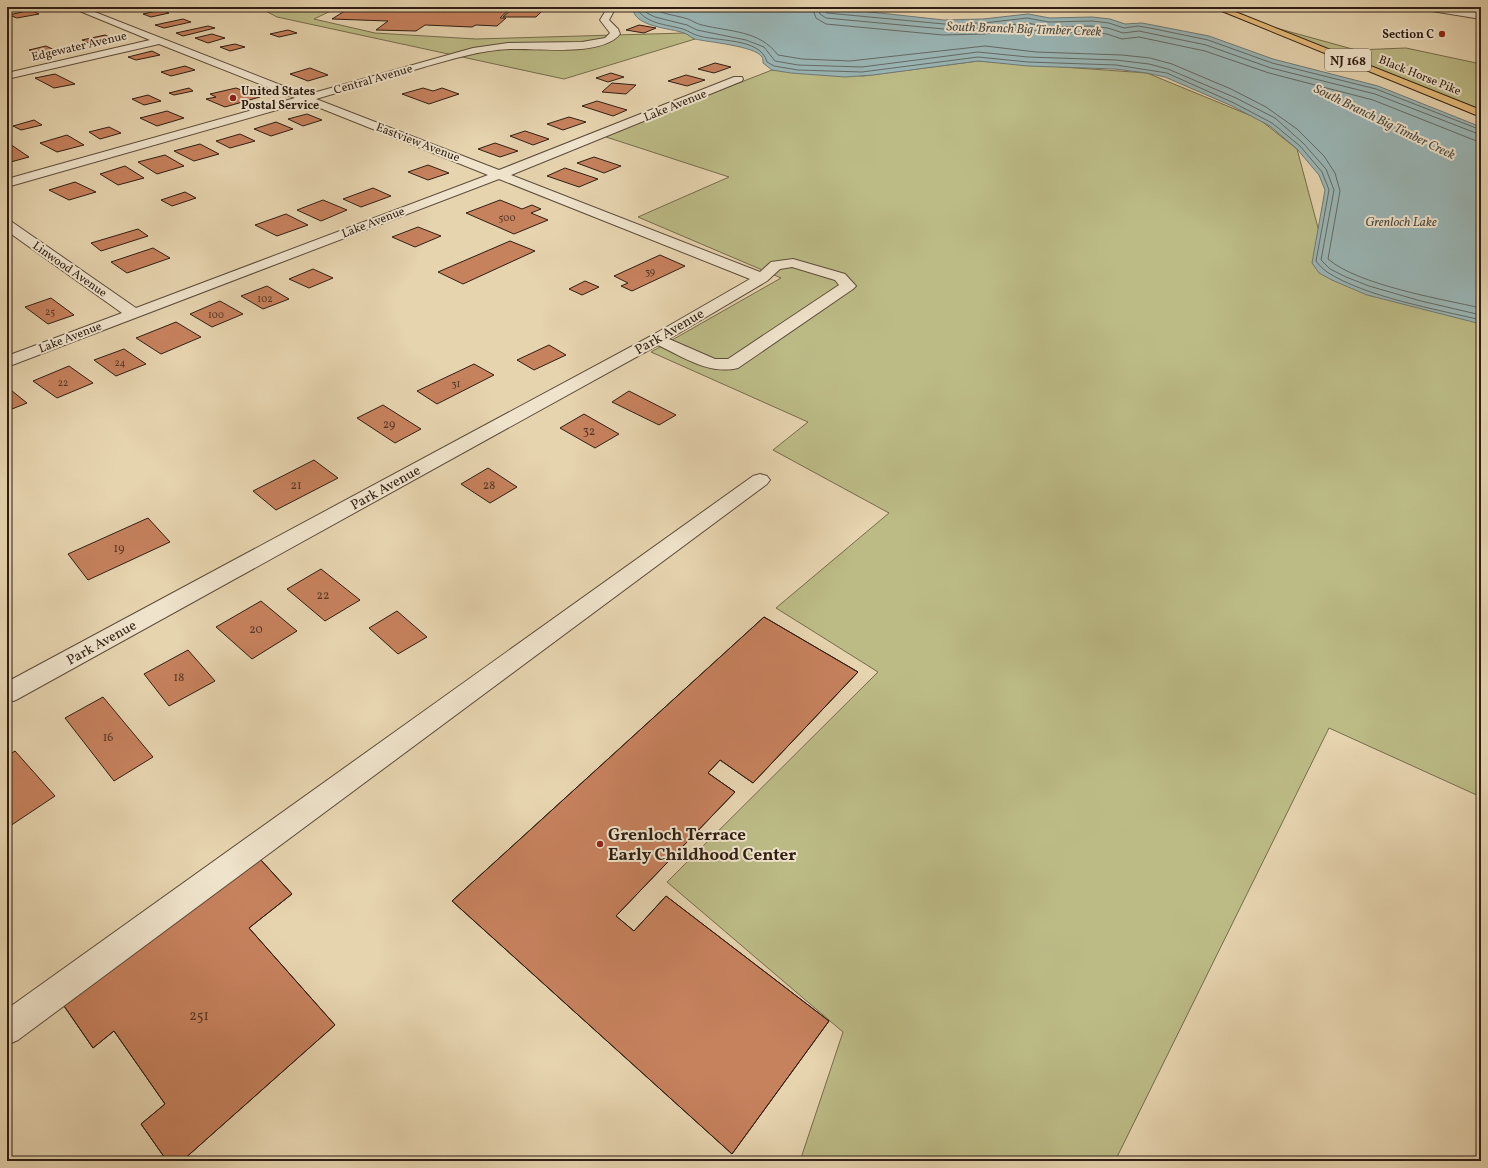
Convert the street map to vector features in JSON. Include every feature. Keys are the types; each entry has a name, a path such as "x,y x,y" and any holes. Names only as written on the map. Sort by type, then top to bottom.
{"main road":[{"name":"Black Horse Pike","path":"1216,7 1481,114"}],"street":[{"name":"Eastview Avenue","path":"74,7 762,278"},
{"name":"Central Avenue","path":"7,183 482,49 508,46 570,46 610,40 615,34 615,31 604,20 605,16 612,7"},
{"path":"1426,7 1481,16"},
{"name":"Edgewater Avenue","path":"7,76 158,41"},
{"name":"Lake Avenue","path":"7,362 132,313 501,174 738,80"},
{"name":"Linwood Avenue","path":"7,225 132,313"},
{"name":"Park Avenue","path":"7,693 656,339 762,278 776,264 793,263 840,277 848,286 732,364 712,364 656,339"},
{"path":"7,1029 760,480"}],"shaded area":[{"path":"258,7 339,7 314,19 375,33 476,39 685,33 695,39 564,79 277,17"},
{"path":"1247,20 1356,50 1406,48 1481,64 1481,114"},
{"path":"978,61 1147,73 1259,119 1297,149 1332,280 1481,314 1481,797 1329,728 1115,1161 800,1161 843,1032 667,882 878,672 776,608 889,513 773,450 808,422 651,352 781,278 638,217 729,177 603,136 772,70 863,76"}],"water":[{"name":"Grenloch Lake","path":"633,7 795,7 852,10 944,20 983,19 1028,14 1050,18 1092,17 1110,19 1125,24 1142,23 1209,36 1273,59 1378,86 1481,127 1481,324 1367,295 1319,273 1312,263 1325,190 1319,175 1297,149 1270,126 1232,106 1165,77 1115,69 1028,66 978,61 873,75 845,77 791,73 772,70 763,63 762,57 758,53 751,50 695,39 685,33 645,23 634,14"}],"building":[{"path":"351,7 457,7 510,9 500,18 506,18 497,26 476,25 472,27 425,25 416,31 376,30 388,21 332,19"},
{"path":"31,10 39,14 17,18 9,15"},
{"path":"161,10 169,13 151,17 143,14"},
{"path":"511,10 542,11 536,17 503,17"},
{"path":"183,19 191,22 164,28 155,25"},
{"path":"639,25 656,28 644,33 626,30"},
{"path":"208,26 215,28 183,36 176,33"},
{"path":"288,30 297,33 279,37 270,34"},
{"path":"212,34 225,38 208,43 195,38"},
{"path":"105,35 119,41 95,46 82,40"},
{"path":"235,44 245,47 230,51 220,47"},
{"path":"46,46 63,54 46,58 29,50"},
{"path":"152,51 160,55 136,60 128,57"},
{"path":"715,63 731,67 714,73 698,69"},
{"path":"185,66 195,70 171,76 161,72"},
{"path":"310,68 328,75 308,81 290,74"},
{"path":"611,73 624,77 608,82 596,78"},
{"path":"55,74 75,84 54,88 35,78"},
{"path":"686,75 705,80 687,86 668,81"},
{"path":"612,83 636,85 626,94 602,92"},
{"path":"189,88 193,91 174,95 169,93"},
{"name":"United States Postal Service","path":"236,88 260,97 225,107 206,99 216,97 210,94"},
{"path":"423,88 433,91 442,88 459,94 429,104 402,94"},
{"path":"148,95 161,101 144,105 132,99"},
{"path":"597,101 627,110 613,116 582,106"},
{"path":"167,111 184,118 157,126 140,118"},
{"path":"307,114 322,120 303,126 288,119"},
{"path":"569,117 586,122 563,130 547,124"},
{"path":"34,120 42,125 21,130 13,126"},
{"path":"276,122 293,129 271,136 254,129"},
{"path":"109,127 121,133 100,139 89,132"},
{"path":"525,131 549,139 533,145 510,136"},
{"path":"240,134 255,141 230,148 216,141"},
{"path":"67,135 84,145 57,152 40,143"},
{"path":"7,142 29,157 7,163"},
{"path":"495,143 518,151 500,157 478,149"},
{"path":"200,144 219,154 194,161 174,151"},
{"path":"165,155 184,166 157,174 138,162"},
{"path":"594,157 621,166 604,173 577,163"},
{"path":"428,165 449,173 428,180 408,172"},
{"path":"125,166 144,178 118,185 100,174"},
{"path":"565,168 598,179 579,187 547,176"},
{"path":"75,182 96,192 69,200 49,190"},
{"path":"373,188 391,196 361,207 343,199"},
{"path":"185,192 196,198 172,206 161,200"},
{"path":"323,200 347,210 321,221 297,210"},
{"path":"500,200 522,209 532,205 541,209 531,213 548,220 514,234 466,213"},
{"path":"286,214 308,225 277,236 255,225"},
{"path":"418,227 441,236 415,247 392,237"},
{"path":"138,229 148,236 101,251 91,243"},
{"path":"510,241 535,251 463,284 438,272"},
{"path":"153,248 170,258 127,273 111,262"},
{"path":"660,255 685,266 632,291 621,286 628,283 614,276"},
{"path":"313,269 333,278 309,288 289,279"},
{"path":"585,281 599,287 582,295 569,289"},
{"path":"267,286 289,299 263,309 241,296"},
{"path":"51,298 74,315 48,324 25,307"},
{"path":"220,301 243,314 212,327 190,314"},
{"path":"176,322 201,337 161,354 136,338"},
{"path":"549,345 566,355 534,370 517,360"},
{"path":"124,349 146,364 116,376 94,360"},
{"path":"474,364 494,375 437,404 417,391"},
{"path":"69,366 93,383 57,398 33,381"},
{"path":"12,391 27,403 7,411 7,393"},
{"path":"629,391 676,415 659,425 612,402"},
{"path":"383,405 421,429 395,443 357,418"},
{"path":"584,414 619,434 595,448 560,428"},
{"path":"314,460 338,478 276,510 253,491"},
{"path":"488,468 517,487 490,503 461,484"},
{"path":"148,518 170,542 88,580 68,554"},
{"path":"321,569 360,600 325,621 287,589"},
{"path":"261,601 297,631 252,659 216,627"},
{"path":"397,611 427,637 398,654 369,628"},
{"name":"Grenloch Terrace Early Childhood Center","path":"764,617 858,672 753,783 720,760 708,773 735,792 616,916 634,931 666,896 829,1021 732,1154 452,901"},
{"name":"Grenloch Terrace Early Childhood Center","path":"764,617 858,672 753,783 720,760 708,773 735,792 616,916 634,931 666,896 829,1021 732,1154 452,901"},
{"path":"188,650 215,681 169,706 144,674"},
{"path":"103,697 153,757 114,781 65,718"},
{"path":"15,751 55,796 7,828 7,756"},
{"path":"260,859 292,894 249,928 335,1025 182,1161 167,1161 141,1124 165,1104 114,1031 93,1048 64,1006"},
{"path":"260,859 292,894 249,928 335,1025 182,1161 167,1161 141,1124 165,1104 114,1031 93,1048 64,1006"}],"place":[{"name":"Section C","path":"1442,34"},
{"name":"United States Postal Service","path":"233,98"},
{"name":"Grenloch Terrace Early Childhood Center","path":"600,844"}],"water label":[{"name":"South Branch Big Timber Creek","path":"1024,28"},
{"name":"South Branch Big Timber Creek","path":"1385,121"}]}
